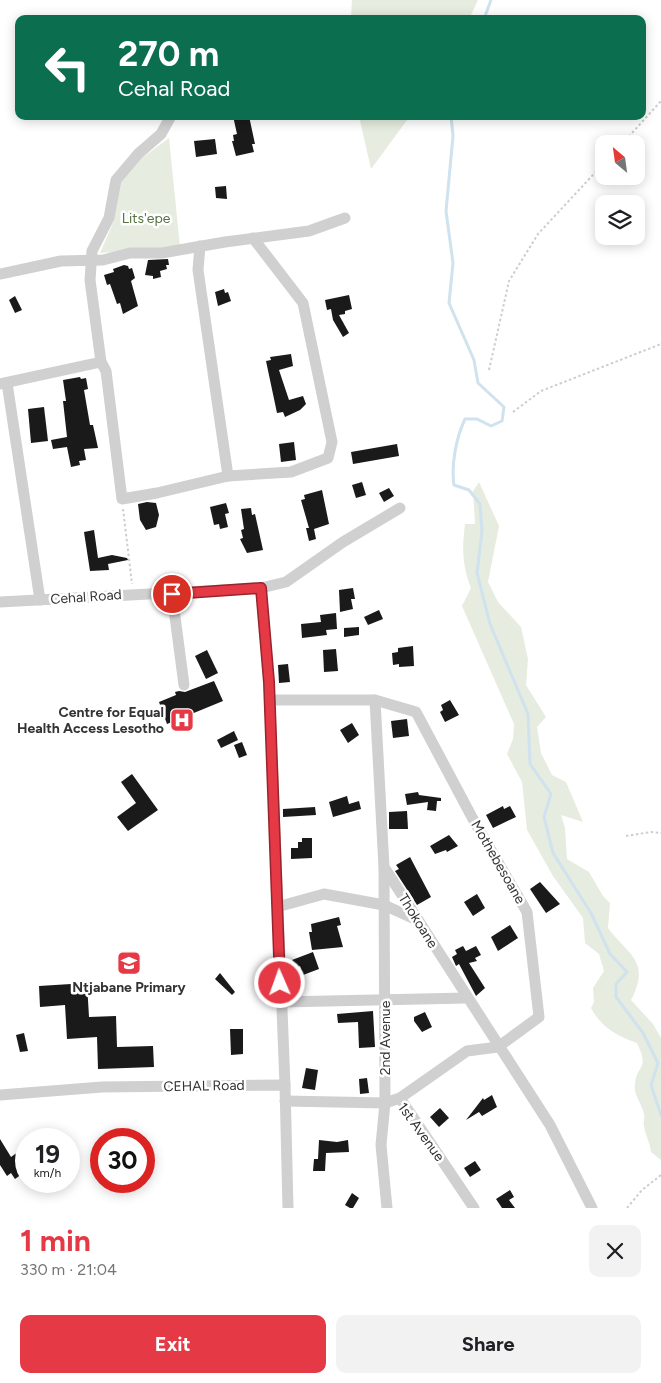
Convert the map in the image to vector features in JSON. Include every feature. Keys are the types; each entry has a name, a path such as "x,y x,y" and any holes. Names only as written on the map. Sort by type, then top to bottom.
{"street":[{"path":"169,120 161,134 138,154 116,180 109,218 92,251 90,280 101,362 106,371 122,499 157,494 228,476 291,472 328,458 332,442 303,302 253,238"},
{"path":"0,274 61,261 91,261 130,254 162,254 200,246 309,231 345,218"},
{"path":"200,246 198,270 228,476"},
{"path":"40,600 3,384 101,362"},
{"name":"Cehal Road","path":"0,602 261,588 286,582 343,542 400,508"},
{"path":"261,588 270,700 288,1208"},
{"path":"172,594 184,684"},
{"path":"270,700 375,700"},
{"name":"Thokoane","path":"375,700 384,867 498,1047 550,1125 592,1208"},
{"name":"Mothebesoane","path":"375,700 416,712 474,821 527,912 539,1017 498,1047"},
{"name":"2nd Avenue","path":"384,867 385,1103 381,1145 388,1208"},
{"path":"277,907 324,894 384,904 417,920"},
{"path":"281,1002 467,998"},
{"path":"400,1098 466,1051 498,1047"},
{"name":"CEHAL Road","path":"0,1095 102,1088 285,1085"},
{"name":"1st Avenue","path":"285,1101 385,1103 400,1098 474,1208"}],"path":[{"path":"646,118 661,102"},
{"path":"630,135 644,120"},
{"path":"488,370 509,281 538,234 595,173"},
{"path":"513,412 541,391 661,344"},
{"path":"122,499 134,594"},
{"path":"626,836 651,832 661,834"},
{"path":"627,1208 642,1190 661,1175"}],"green space":[{"path":"352,0 478,0 471,15 351,15"},
{"path":"360,120 407,120 371,169"},
{"name":"Lits'epe","path":"169,138 180,247 100,253 114,221 120,183 138,161"},
{"path":"479,482 499,526 488,582 498,602 521,627 528,659 526,685 546,717 537,727 541,753 552,775 566,782 583,822 561,815 565,828 567,859 589,872 603,896 610,903 608,928 630,953 638,967 637,987 631,1000 653,1024 661,1038 661,1160 651,1152 644,1124 643,1110 635,1092 636,1077 643,1063 641,1052 637,1043 605,1026 591,1008 594,1002 593,988 604,971 599,954 585,943 583,918 553,876 527,830 522,782 507,754 513,739 514,724 462,606 471,588 464,556 465,524 475,524 473,491"}],"building":[{"path":"234,120 250,120 255,144 252,144 254,152 236,156 232,141 234,141 233,135 237,134"},
{"path":"215,139 217,154 196,157 194,141"},
{"path":"226,186 227,199 216,198 215,187"},
{"path":"168,259 169,265 166,265 167,269 160,271 161,277 153,279 153,276 145,275 148,260"},
{"path":"124,265 128,266 129,269 132,268 135,278 131,281 138,306 123,314 120,303 117,304 110,284 107,285 104,275 114,272 113,269"},
{"path":"224,289 225,293 228,292 231,301 218,306 215,292"},
{"path":"349,295 352,309 345,311 345,314 339,315 349,333 343,337 333,320 331,309 327,310 325,300"},
{"path":"15,296 22,310 15,313 9,300"},
{"path":"291,354 293,366 279,370 289,400 303,396 306,404 300,410 285,417 283,412 277,413 266,361 271,360 270,357"},
{"path":"80,377 81,379 86,378 88,389 84,390 90,425 93,425 98,448 84,449 86,460 79,461 80,465 71,467 67,447 53,449 51,440 67,437 63,401 66,401 63,380"},
{"path":"44,407 48,441 31,443 28,409"},
{"path":"294,442 296,460 281,462 279,444"},
{"path":"397,444 399,456 353,464 351,452"},
{"path":"362,482 366,495 356,498 352,485"},
{"path":"389,488 394,496 384,502 379,493"},
{"path":"322,490 329,524 314,529 316,539 309,541 306,528 309,528 301,500 305,499 304,495"},
{"path":"156,503 159,515 156,527 146,530 140,520 138,504"},
{"path":"226,503 229,513 225,514 228,527 220,529 219,524 214,525 210,507"},
{"path":"251,508 252,515 255,514 263,550 247,553 240,539 243,538 241,530 244,529 241,509"},
{"path":"94,530 98,558 112,555 127,558 128,560 108,564 109,570 90,571 84,532"},
{"path":"353,588 355,599 351,599 353,609 340,612 339,590"},
{"path":"379,610 383,619 368,625 364,617"},
{"path":"336,613 337,629 326,630 327,635 302,638 301,624 321,622 320,615"},
{"path":"359,627 359,635 344,637 344,628"},
{"path":"413,646 414,666 399,667 399,664 393,665 392,653 398,652 398,648"},
{"path":"336,649 338,671 324,672 323,650"},
{"path":"207,650 218,673 206,679 195,656"},
{"path":"288,664 290,682 279,683 278,665"},
{"path":"214,681 223,701 167,724 159,702 176,695 175,692 185,692"},
{"path":"450,700 459,715 445,722 440,712 443,710 441,705"},
{"path":"407,719 409,736 393,738 391,721"},
{"path":"352,723 359,735 348,743 340,730"},
{"path":"234,731 238,740 221,748 217,740"},
{"path":"242,742 247,755 239,758 234,745"},
{"path":"132,774 158,810 128,831 117,817 136,803 121,782"},
{"path":"418,792 419,795 441,798 441,801 437,801 436,811 427,810 428,802 407,805 405,794"},
{"path":"347,796 349,804 359,801 361,809 333,817 329,802"},
{"path":"503,806 504,809 510,806 516,817 493,828 486,815"},
{"path":"315,807 316,815 283,817 283,809"},
{"path":"407,811 408,829 389,829 389,812"},
{"path":"449,835 458,846 447,852 446,850 435,854 430,846"},
{"path":"302,838 312,838 312,858 291,859 291,848 298,848 298,842 302,842"},
{"path":"410,857 431,897 417,905 395,871 399,869 396,865"},
{"path":"540,882 560,904 546,913 530,889"},
{"path":"477,894 485,908 473,916 464,902"},
{"path":"339,917 341,925 337,926 343,947 312,950 309,932 312,932 311,924"},
{"path":"510,925 518,938 498,951 491,937"},
{"path":"463,946 466,951 476,946 481,955 475,958 477,961 469,963 485,988 476,996 459,964 456,966 452,957 457,954 455,950"},
{"path":"313,952 319,969 303,975 300,966 295,968 292,960"},
{"path":"220,973 235,992 232,995 215,979"},
{"path":"87,983 89,1017 116,1016 117,1047 153,1046 154,1067 98,1069 97,1037 67,1039 65,1005 40,1007 39,986"},
{"path":"373,1011 375,1047 359,1048 358,1022 338,1023 337,1014"},
{"path":"425,1012 432,1027 422,1032 414,1021 414,1017"},
{"path":"230,1029 243,1029 243,1054 231,1055"},
{"path":"24,1033 28,1051 20,1052 16,1035"},
{"path":"306,1068 318,1070 315,1090 302,1088"},
{"path":"367,1078 369,1093 360,1094 359,1079"},
{"path":"492,1095 497,1107 482,1116 479,1112 466,1120 483,1098 484,1100"},
{"path":"440,1108 449,1118 439,1127 430,1117"},
{"path":"0,1139 11,1157 15,1154 15,1179 11,1173 7,1176 0,1165"},
{"path":"319,1140 337,1142 348,1140 349,1152 326,1153 325,1171 313,1171 314,1159 318,1159"},
{"path":"475,1161 481,1170 470,1177 464,1168"},
{"path":"510,1190 514,1197 509,1200 515,1208 502,1208 496,1199"},
{"path":"352,1193 359,1198 353,1208 350,1208 345,1205"}],"waterway":[{"path":"485,15 491,0"},
{"path":"451,120 453,136 446,211 453,263 449,303 474,360 478,383 504,407 502,421 491,426 477,419 465,419 455,452 454,485 469,490 480,504 482,531 477,573 490,624 528,714 530,764 551,794 544,817 553,853 591,913 610,954 627,972 616,984 616,997 643,1033 658,1063 651,1085 661,1115"}],"place":[{"name":"Centre for Equal Health Access Lesotho","path":"182,720"},
{"name":"Ntjabane Primary","path":"129,963"}],"route":[{"path":"172,594 261,588 269,682 280,983"}]}
